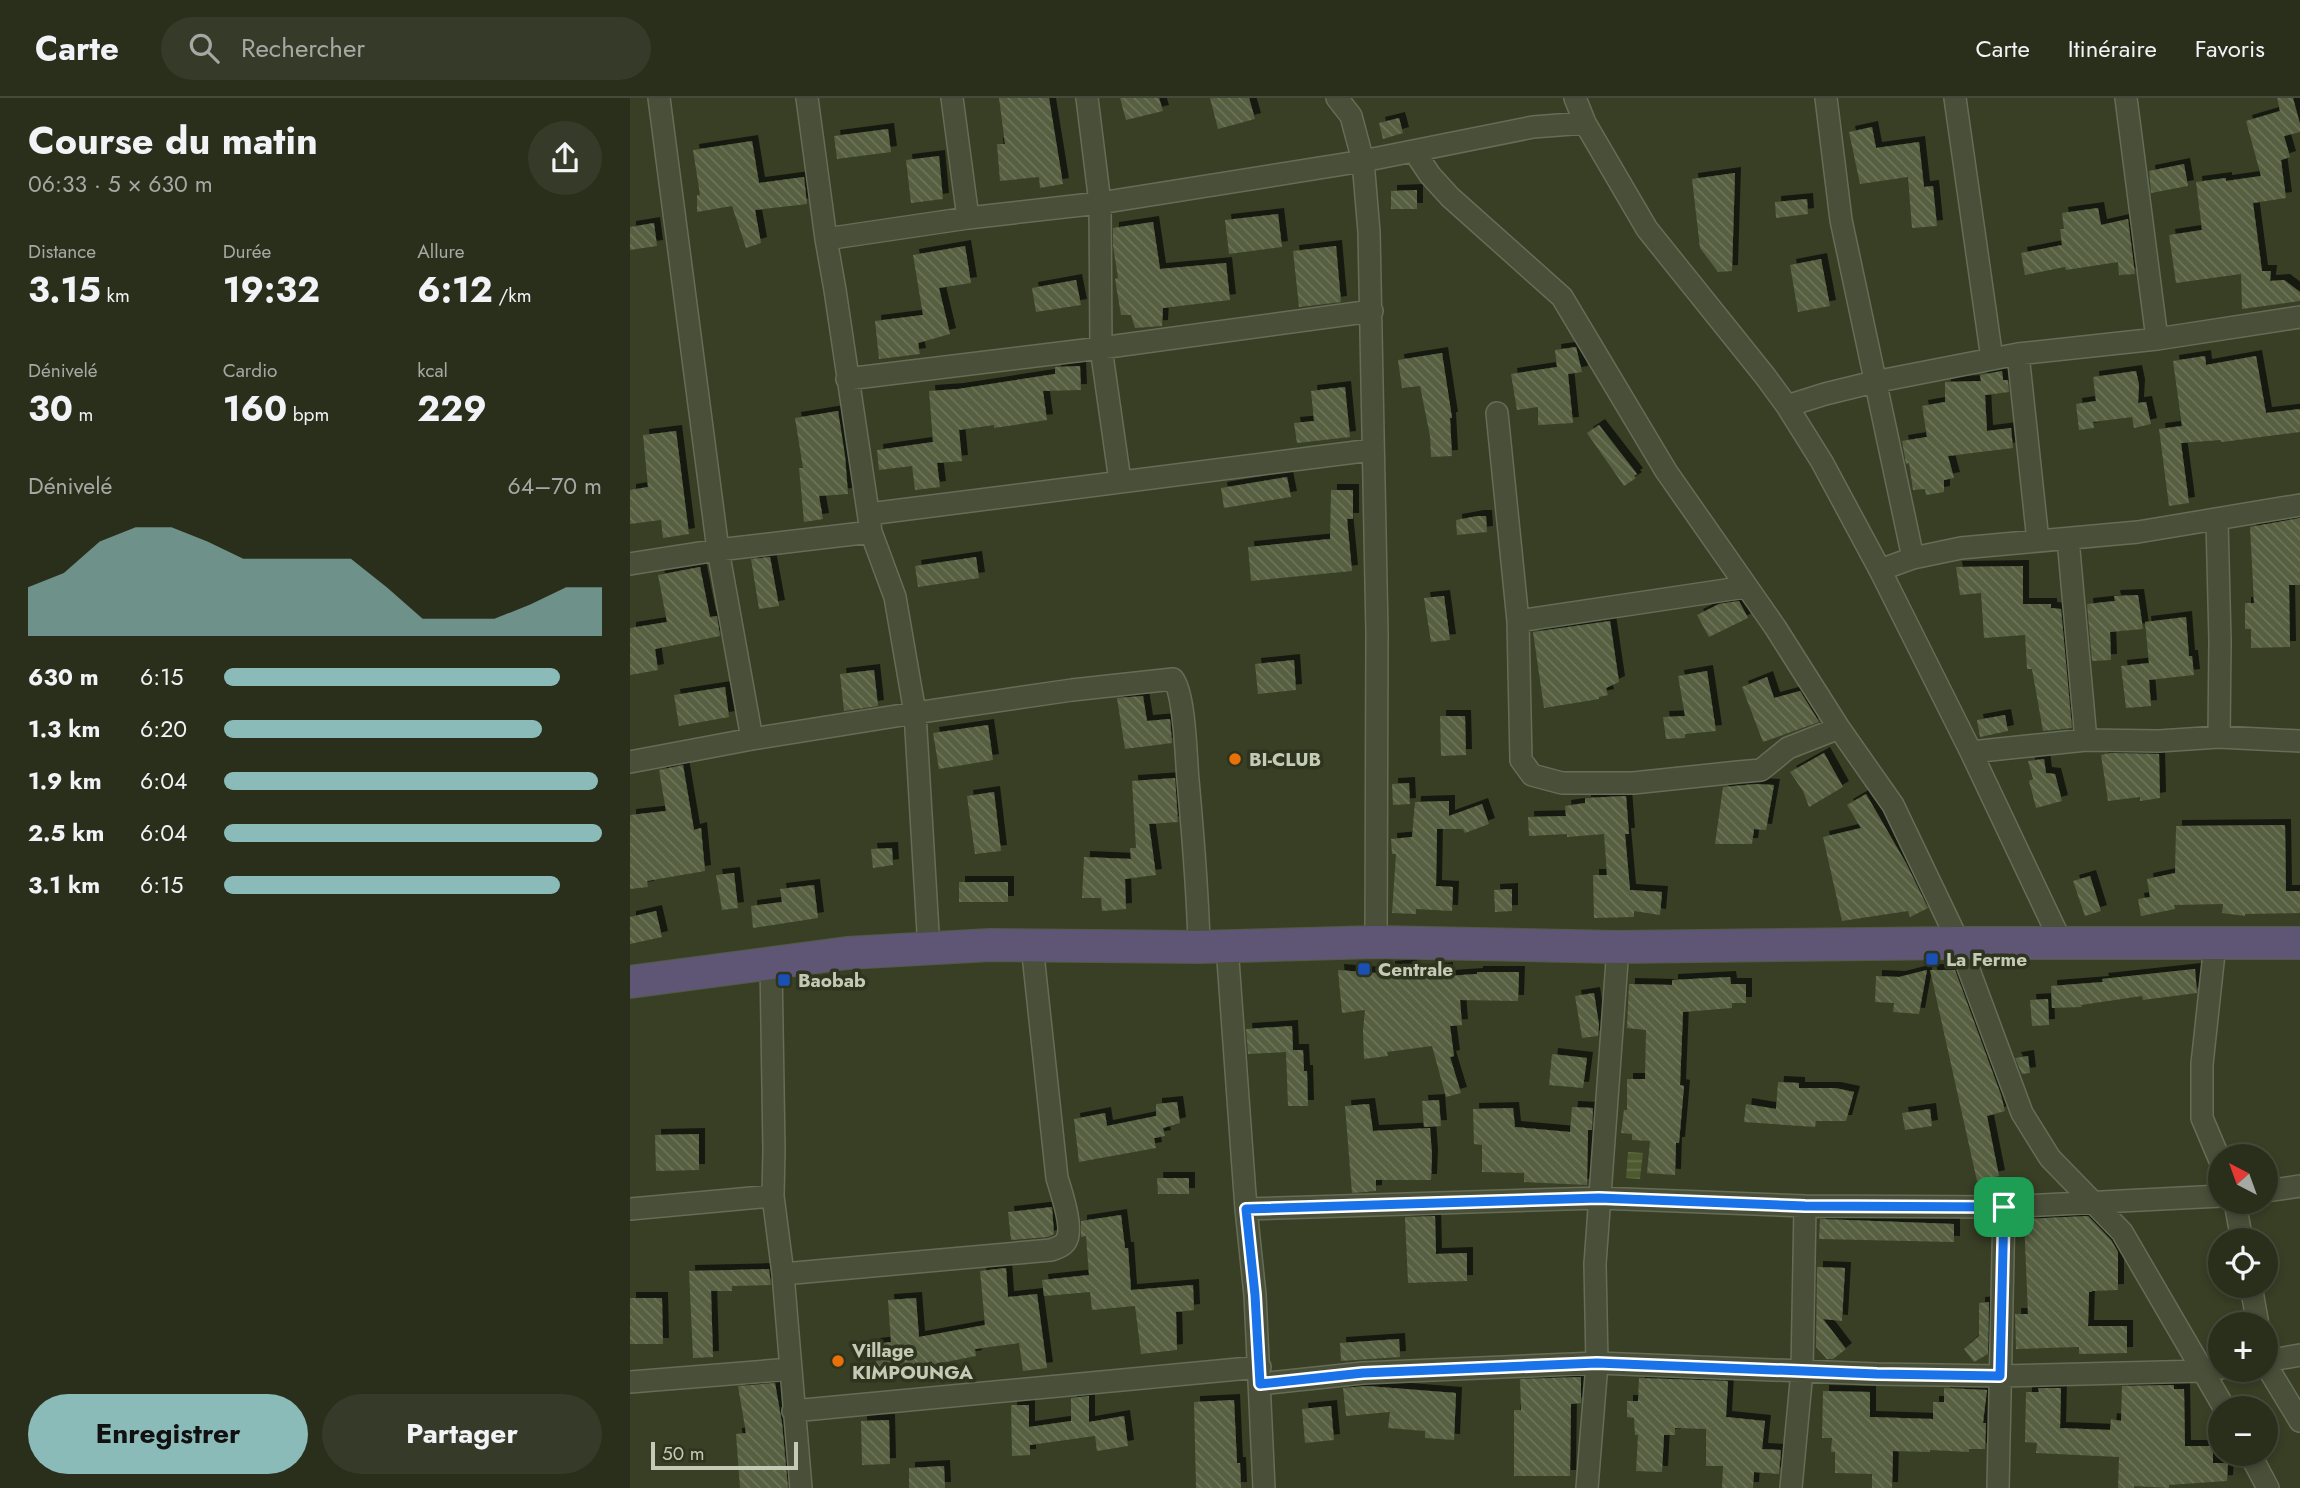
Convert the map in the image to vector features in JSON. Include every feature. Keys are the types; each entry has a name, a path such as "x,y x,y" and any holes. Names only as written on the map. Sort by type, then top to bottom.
{"highway":[{"path":"630,982 847,953 1032,945 1213,947 1376,942 1618,947 2300,943"}],"street":[{"path":"659,98 718,550 752,739"},
{"path":"807,98 825,239 870,523 895,597 915,713 929,949"},
{"path":"952,98 968,218"},
{"path":"1087,98 1100,204 1101,348 1120,481"},
{"path":"1337,98 1351,116 1363,161 1372,311 1372,450 1377,633 1376,942"},
{"path":"1576,98 1585,122 1647,229 1787,407 1822,461 1971,752 2062,944"},
{"path":"1826,98 1841,220 1913,558"},
{"path":"1955,98 1992,359"},
{"path":"2126,98 2157,339"},
{"path":"825,239 968,218 1100,204 1363,161 1533,127 1585,122"},
{"path":"1414,151 1430,175 1450,197 1562,297 1666,471 1775,627 1839,728 1894,806 1959,943 2022,1112 2050,1158 2122,1232 2208,1363"},
{"path":"848,379 1372,311"},
{"path":"1787,407 1874,382 2018,354 2157,339 2300,317"},
{"path":"2018,354 2038,541"},
{"path":"1497,413 1518,621 1521,760 1532,775 1562,783 1633,783 1761,770 1788,748 1839,728"},
{"path":"630,564 1120,481 1372,450"},
{"path":"1880,570 1913,558 1961,548 2068,540 2217,520 2300,505"},
{"path":"2217,520 2219,737"},
{"path":"2068,540 2086,740"},
{"path":"1518,621 1746,587"},
{"path":"630,762 915,713 1072,690 1173,679 1177,685 1184,727 1198,882 1213,947 1246,1209 1255,1295 1264,1488"},
{"path":"1971,752 2086,740 2159,741 2219,737 2300,741"},
{"path":"2213,1144 2202,1118 2202,1064 2215,944"},
{"path":"783,1274 1051,1250 1066,1242 1069,1234 1065,1204 1057,1178 1032,945"},
{"path":"1587,1488 1597,1363 1595,1264 1618,947"},
{"path":"771,963 773,1196 783,1274 802,1488"},
{"path":"2278,1189 2300,1186"},
{"path":"630,1209 773,1196"},
{"path":"1246,1209 1599,1198 1805,1206 2004,1207 2208,1196"},
{"path":"1791,1488 1802,1371 1805,1206"},
{"path":"1998,1488 2004,1207"},
{"path":"2278,1360 2300,1354"},
{"path":"793,1410 1260,1375 1597,1363 2000,1376 2208,1369"},
{"path":"630,1382 791,1369"},
{"path":"2277,1382 2300,1421"},
{"path":"2256,1466 2268,1488"}],"shaded area":[{"path":"1628,1152 1643,1153 1640,1179 1626,1178"}],"building":[{"path":"999,98 1049,98 1063,184 1040,188 1039,177 1000,181 997,144 1005,144"},
{"path":"1120,98 1159,98 1163,111 1126,120"},
{"path":"1210,98 1249,98 1255,119 1218,129"},
{"path":"2277,98 2293,98 2300,124 2300,132 2284,136 2290,157 2281,160 2286,198 2253,203 2262,271 2271,271 2270,281 2284,280 2300,292 2300,301 2242,309 2241,274 2176,283 2169,235 2202,230 2196,182 2261,176 2246,121 2280,111"},
{"path":"1399,118 1403,133 1383,139 1379,123"},
{"path":"1872,127 1876,148 1919,142 1924,187 1933,186 1937,226 1912,228 1908,177 1860,184 1849,132"},
{"path":"888,129 891,152 837,159 834,136"},
{"path":"752,141 759,183 804,177 807,204 755,210 761,243 746,248 732,206 697,212 697,195 700,195 693,150"},
{"path":"939,156 943,199 911,203 906,160"},
{"path":"2184,164 2188,186 2151,193 2149,171"},
{"path":"1735,173 1732,271 1718,272 1700,248 1692,179"},
{"path":"1417,190 1417,209 1391,209 1391,191"},
{"path":"1807,199 1808,214 1776,218 1775,202"},
{"path":"2098,208 2101,225 2128,219 2135,274 2119,275 2118,262 2066,270 2065,267 2025,275 2021,253 2062,245 2062,213"},
{"path":"1278,214 1282,247 1229,254 1225,220"},
{"path":"1153,222 1160,269 1226,263 1230,300 1163,308 1162,326 1135,328 1131,315 1121,315 1115,279 1118,278 1113,228"},
{"path":"654,223 657,246 630,250 630,227"},
{"path":"965,246 971,283 939,288 950,334 918,343 920,354 879,359 875,321 923,315 913,255"},
{"path":"1336,246 1341,302 1299,307 1293,251"},
{"path":"1821,259 1830,306 1798,312 1790,265"},
{"path":"1076,280 1081,305 1036,312 1032,288"},
{"path":"1576,347 1582,372 1568,374 1573,423 1538,425 1538,407 1517,410 1511,374 1557,367 1555,350"},
{"path":"1442,353 1452,418 1452,456 1431,457 1430,436 1420,386 1402,388 1398,360"},
{"path":"2205,356 2206,365 2256,356 2266,413 2300,409 2300,432 2222,442 2181,443 2189,503 2169,506 2159,429 2182,426 2173,361"},
{"path":"1080,366 1081,390 1043,391 1047,420 959,430 962,461 937,463 940,487 915,490 912,466 879,470 877,450 933,442 929,391 1055,374 1055,367"},
{"path":"2002,371 2003,380 2008,380 2009,392 1985,395 1987,431 2011,428 2013,448 1948,456 1954,478 1944,480 1944,492 1926,495 1925,489 1913,490 1902,441 1927,437 1922,406 1945,402 1945,382 1981,381 1980,375"},
{"path":"2136,371 2139,385 2138,403 2146,402 2151,424 2134,428 2132,417 2093,422 2094,428 2079,430 2076,404 2096,401 2093,377"},
{"path":"1345,387 1350,437 1297,443 1294,423 1314,421 1311,391"},
{"path":"838,411 848,494 819,496 823,519 804,522 799,468 803,468 795,418"},
{"path":"1599,425 1637,474 1634,476 1636,478 1624,486 1587,433"},
{"path":"676,431 689,534 663,538 661,520 630,524 630,490 648,487 643,435"},
{"path":"1287,477 1291,497 1224,508 1221,488"},
{"path":"1331,490 1353,490 1353,519 1347,519 1352,571 1251,581 1248,547 1330,539"},
{"path":"1486,516 1487,532 1457,535 1456,520"},
{"path":"2300,518 2300,585 2289,585 2290,647 2251,648 2251,629 2245,629 2245,603 2254,603 2250,527"},
{"path":"770,557 779,606 759,609 751,559"},
{"path":"976,557 979,578 918,587 915,566"},
{"path":"2023,566 2023,604 2051,604 2051,608 2061,609 2072,728 2043,731 2032,669 2027,669 2025,635 1984,638 1981,593 1960,595 1956,567"},
{"path":"700,567 710,617 717,616 720,636 655,649 658,670 630,675 630,628 667,622 658,575"},
{"path":"2138,595 2143,629 2110,632 2111,660 2092,661 2087,604 2115,601 2114,596"},
{"path":"1444,596 1450,640 1431,642 1424,598"},
{"path":"1739,601 1748,618 1709,637 1697,615 1719,604"},
{"path":"2186,617 2189,656 2192,656 2194,675 2149,680 2151,706 2126,708 2121,666 2149,663 2145,622"},
{"path":"1610,621 1619,682 1606,688 1608,695 1599,699 1544,708 1533,632"},
{"path":"1294,660 1296,690 1258,694 1255,664"},
{"path":"874,670 878,706 844,711 840,674"},
{"path":"1707,671 1716,731 1666,739 1663,717 1685,716 1678,676"},
{"path":"1767,677 1774,698 1800,691 1819,722 1763,742 1742,687"},
{"path":"725,687 729,717 679,726 674,695"},
{"path":"1143,696 1147,721 1170,719 1172,743 1125,749 1117,698"},
{"path":"2005,715 2008,731 1980,737 1977,720"},
{"path":"1440,716 1465,716 1466,755 1441,756"},
{"path":"988,725 993,760 939,769 933,733"},
{"path":"1824,753 1843,787 1809,807 1803,791 1790,772"},
{"path":"2159,754 2160,798 2140,801 2140,797 2108,801 2101,755"},
{"path":"2044,759 2046,773 2055,774 2062,801 2036,808 2029,781 2033,779 2028,761"},
{"path":"683,765 694,830 701,828 705,871 647,881 648,887 630,889 630,815 666,811 659,770"},
{"path":"1175,778 1178,822 1149,824 1156,875 1125,879 1126,909 1102,911 1101,898 1082,898 1084,857 1131,859 1130,848 1136,848 1132,781"},
{"path":"1409,783 1410,804 1393,805 1392,784"},
{"path":"1774,785 1766,830 1754,829 1752,844 1715,844 1723,787"},
{"path":"994,792 1001,851 975,854 967,796"},
{"path":"1866,794 1906,863 1928,908 1910,917 1908,911 1842,921 1823,837 1861,828 1847,805"},
{"path":"1626,796 1629,834 1625,834 1630,890 1662,892 1660,915 1634,911 1634,917 1594,918 1593,875 1607,875 1604,834 1529,836 1528,817 1566,816 1565,806 1585,803 1585,798"},
{"path":"1449,801 1449,816 1482,804 1489,824 1465,833 1463,829 1437,829 1436,886 1453,887 1452,911 1416,909 1416,914 1392,913 1396,854 1392,854 1391,839 1412,837 1415,802"},
{"path":"2285,825 2286,891 2300,891 2300,913 2245,916 2222,913 2223,904 2174,905 2175,909 2141,916 2138,899 2150,897 2147,879 2175,873 2176,826"},
{"path":"892,848 893,865 873,868 871,849"},
{"path":"734,873 738,908 722,910 716,875"},
{"path":"2090,876 2101,911 2085,916 2073,881"},
{"path":"959,882 1008,882 1008,902 959,902"},
{"path":"814,885 818,918 753,928 751,906 782,902 780,889"},
{"path":"1512,889 1512,911 1495,912 1494,890"},
{"path":"656,911 662,937 630,944 630,917"},
{"path":"1411,965 1411,971 1447,968 1447,976 1477,972 1519,972 1518,1001 1460,1000 1462,1025 1450,1026 1454,1056 1450,1057 1461,1093 1446,1097 1432,1046 1387,1052 1388,1056 1364,1059 1365,1010 1342,1013 1338,970 1389,974 1389,967"},
{"path":"2195,969 2197,993 2143,1000 2142,996 2081,1005 2082,1007 2052,1008 2051,986 2103,982 2102,979"},
{"path":"1927,970 1919,1014 1893,1012 1894,1003 1875,1002 1876,976 1899,977"},
{"path":"1930,970 1955,970 2001,1095 2005,1111 1987,1116 1999,1176 1977,1181"},
{"path":"1730,977 1731,984 1746,984 1746,1003 1732,1003 1732,1008 1683,1012 1680,1085 1684,1086 1679,1143 1676,1143 1675,1175 1647,1173 1650,1141 1632,1140 1632,1134 1621,1133 1624,1110 1627,1110 1627,1079 1645,1079 1646,1030 1627,1028 1629,984 1672,985 1672,980"},
{"path":"1594,993 1598,1036 1582,1038 1575,996"},
{"path":"2048,999 2049,1025 2032,1026 2030,1000"},
{"path":"1292,1026 1293,1050 1303,1050 1304,1071 1307,1071 1308,1106 1288,1106 1286,1052 1248,1054 1246,1029"},
{"path":"1552,1054 1587,1058 1583,1088 1549,1085"},
{"path":"2028,1056 2030,1073 2022,1074 2015,1058"},
{"path":"1778,1082 1799,1083 1799,1088 1835,1088 1854,1092 1846,1121 1816,1121 1815,1127 1744,1122 1746,1104 1776,1109"},
{"path":"1439,1100 1441,1126 1424,1127 1422,1101"},
{"path":"1177,1102 1180,1123 1163,1128 1165,1136 1154,1138 1156,1148 1079,1162 1074,1119 1105,1113 1107,1126 1156,1116 1156,1104"},
{"path":"1369,1104 1373,1131 1430,1128 1431,1180 1376,1180 1376,1191 1352,1193 1345,1106"},
{"path":"1572,1107 1593,1108 1592,1130 1588,1130 1587,1185 1524,1182 1524,1173 1482,1172 1482,1145 1474,1144 1473,1109 1513,1108 1515,1127 1570,1132"},
{"path":"1930,1109 1932,1126 1905,1130 1902,1113"},
{"path":"699,1134 699,1170 656,1171 655,1135"},
{"path":"1157,1178 1189,1178 1189,1194 1158,1194"},
{"path":"1052,1207 1054,1234 1048,1237 1011,1240 1008,1212"},
{"path":"1121,1215 1125,1248 1128,1248 1131,1290 1193,1285 1194,1310 1176,1312 1177,1350 1141,1354 1135,1306 1092,1310 1090,1292 1044,1296 1042,1280 1089,1275 1086,1236 1081,1237 1081,1221"},
{"path":"1435,1216 1436,1254 1467,1253 1467,1281 1408,1283 1405,1217"},
{"path":"2088,1216 2111,1240 2118,1252 2118,1290 2089,1292 2088,1326 2127,1326 2127,1353 2079,1354 2079,1347 2016,1349 2015,1314 2028,1314 2024,1219"},
{"path":"1820,1219 1954,1224 1954,1242 1819,1239"},
{"path":"1817,1267 1845,1268 1842,1321 1823,1319 1846,1349 1833,1359 1827,1359 1816,1347"},
{"path":"1006,1268 1008,1297 1037,1294 1047,1368 1023,1371 1019,1343 975,1349 976,1356 920,1367 921,1374 878,1379 874,1344 891,1342 888,1300 916,1298 919,1337 985,1325 980,1271"},
{"path":"769,1269 771,1285 732,1286 732,1291 711,1291 713,1357 693,1358 689,1271"},
{"path":"630,1298 662,1298 663,1344 630,1344"},
{"path":"1989,1302 1988,1354 1974,1362 1964,1349 1979,1336 1979,1303"},
{"path":"1399,1339 1400,1357 1341,1361 1340,1343"},
{"path":"1581,1377 1581,1403 1571,1404 1570,1476 1514,1476 1514,1410 1521,1410 1520,1379"},
{"path":"1639,1378 1728,1381 1726,1417 1765,1421 1762,1449 1781,1450 1779,1474 1754,1472 1753,1488 1722,1488 1723,1466 1706,1466 1706,1429 1675,1428 1675,1435 1664,1435 1662,1472 1636,1471 1638,1435 1635,1435 1634,1418 1627,1417 1627,1401 1638,1401"},
{"path":"775,1383 788,1488 740,1488 736,1434 746,1433 738,1386"},
{"path":"2174,1385 2174,1389 2184,1389 2185,1446 2208,1446 2208,1466 2228,1466 2227,1481 2169,1485 2169,1488 2118,1488 2119,1457 2036,1453 2037,1443 2025,1442 2026,1392 2039,1392 2038,1388 2061,1388 2060,1428 2110,1430 2111,1419 2121,1421 2122,1386"},
{"path":"1367,1386 1456,1393 1454,1440 1425,1438 1425,1431 1388,1428 1390,1412 1346,1416 1343,1388"},
{"path":"1944,1388 1987,1390 1983,1423 1986,1423 1985,1449 1969,1449 1969,1452 1893,1451 1892,1488 1872,1488 1872,1474 1835,1473 1835,1452 1831,1452 1832,1438 1822,1438 1823,1391 1870,1392 1870,1417 1933,1419 1933,1402 1944,1402"},
{"path":"1089,1396 1089,1422 1124,1416 1128,1446 1097,1451 1095,1436 1030,1445 1030,1455 1012,1456 1011,1405 1029,1405 1029,1427 1071,1421 1071,1398"},
{"path":"1234,1400 1241,1488 1196,1488 1194,1402"},
{"path":"1331,1406 1334,1440 1305,1443 1302,1409"},
{"path":"889,1420 890,1464 862,1465 861,1421"},
{"path":"944,1466 945,1488 909,1488 909,1468"}],"place":[{"name":"BI-CLUB","path":"1235,759"},
{"name":"La Ferme","path":"1932,959"},
{"name":"Centrale","path":"1364,969"},
{"name":"Baobab","path":"784,980"},
{"name":"Village KIMPOUNGA","path":"838,1361"}],"route":[{"path":"1599,1198 1805,1206 2004,1207 2000,1376 1597,1363 1363,1373 1260,1384 1255,1295 1246,1209 1599,1198"}]}
